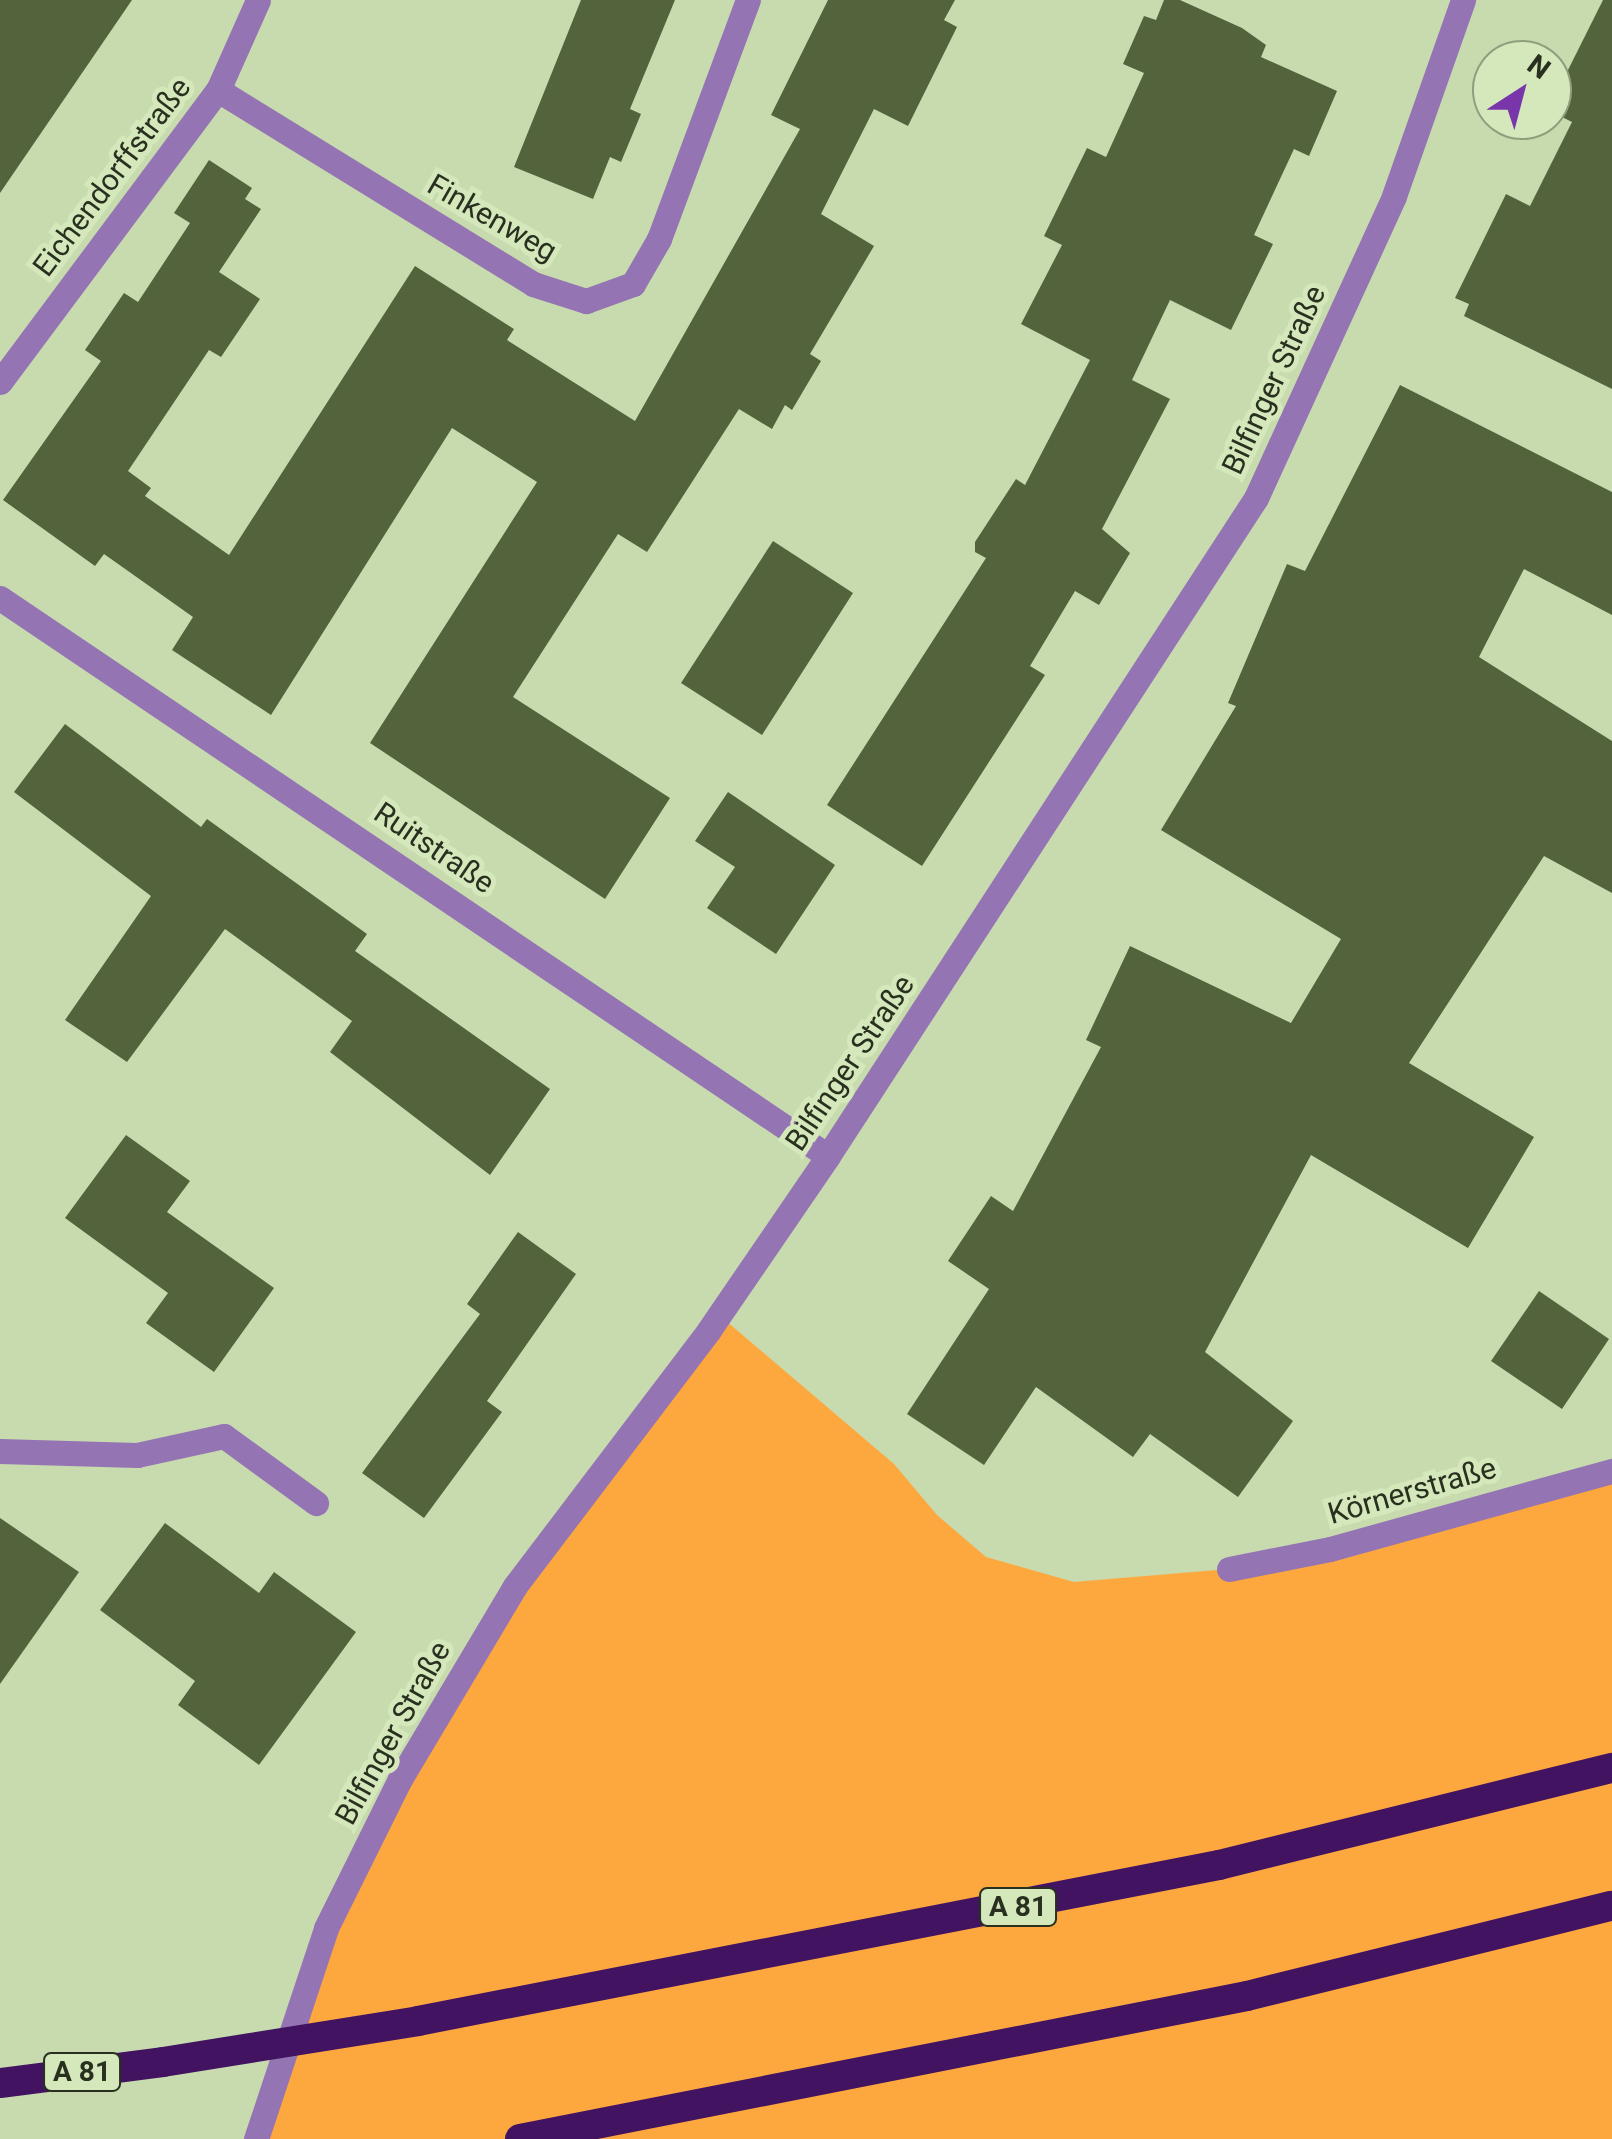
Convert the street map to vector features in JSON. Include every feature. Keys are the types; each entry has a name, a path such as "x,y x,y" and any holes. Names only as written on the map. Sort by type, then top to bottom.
{"highway":[{"name":"A 81","path":"0,2083 164,2062 418,2021 1219,1865 1612,1768"},
{"path":"520,2139 1247,1996 1612,1906"}],"street":[{"name":"Eichendorffstraße","path":"0,382 218,90 258,0"},
{"name":"Finkenweg","path":"218,90 533,284 586,301 633,284 659,238 748,0"},
{"name":"Bilfinger Straße","path":"256,2139 326,1928 400,1779 514,1586 709,1330 828,1156 1256,498 1394,196 1463,0"},
{"name":"Ruitstraße","path":"0,598 828,1156"},
{"path":"0,1451 137,1455 224,1436 316,1502"},
{"name":"Körnerstraße","path":"1229,1570 1330,1550 1612,1471"}],"shaded area":[{"path":"719,1315 894,1464 937,1515 986,1557 1074,1582 1229,1569 1612,1471 1612,2139 256,2139 326,1928 515,1586"}],"building":[{"path":"0,0 132,0 0,193"},
{"path":"581,0 675,0 630,109 641,114 621,162 610,157 593,199 514,167"},
{"path":"828,0 955,0 944,20 957,27 908,126 874,109 821,214 874,246 810,354 821,361 792,410 785,405 772,429 739,409 647,552 618,534 513,697 670,798 605,899 370,743 537,482 452,428 271,715 172,650 193,617 104,554 95,566 3,500 101,361 85,350 124,293 138,302 190,223 174,213 209,160 252,188 245,199 261,209 219,272 260,299 221,357 209,350 128,471 151,488 145,496 229,555 415,266 514,329 507,340 635,421 800,129 771,115"},
{"path":"1164,0 1180,0 1242,28 1266,45 1261,57 1337,91 1309,156 1294,149 1254,235 1273,244 1231,330 1170,300 1132,380 1170,399 1102,529 1130,553 1099,605 1075,591 1030,666 1045,675 922,866 827,805 986,558 975,552 975,542 1016,479 1025,485 1090,360 1021,324 1062,245 1044,236 1087,148 1106,157 1144,73 1123,64 1144,16 1156,20"},
{"path":"1603,0 1612,0 1612,389 1464,316 1469,304 1455,298 1506,194 1530,206 1563,140 1572,140 1572,62"},
{"path":"1400,385 1612,492 1612,615 1524,569 1479,657 1612,741 1612,893 1544,856 1409,1063 1534,1137 1468,1248 1311,1155 1205,1352 1293,1421 1238,1497 1150,1434 1133,1457 1036,1387 984,1465 907,1414 989,1289 948,1261 991,1196 1013,1211 1101,1047 1086,1040 1130,946 1291,1023 1341,939 1161,830 1236,706 1228,703 1287,564 1305,571"},
{"path":"773,541 853,593 762,735 681,683"},
{"path":"65,724 201,827 207,819 367,934 355,951 550,1089 490,1175 330,1052 352,1021 225,929 127,1062 65,1020 151,896 14,792"},
{"path":"728,792 835,865 776,954 707,908 735,867 695,841"},
{"path":"126,1135 190,1181 167,1212 274,1288 214,1372 146,1323 168,1293 65,1218"},
{"path":"518,1232 576,1274 487,1401 502,1412 424,1518 362,1473 480,1314 467,1304"},
{"path":"1539,1291 1609,1339 1562,1409 1491,1361"},
{"path":"0,1518 79,1572 0,1684"},
{"path":"165,1523 259,1593 274,1572 356,1632 259,1765 178,1705 195,1681 100,1610"}]}
